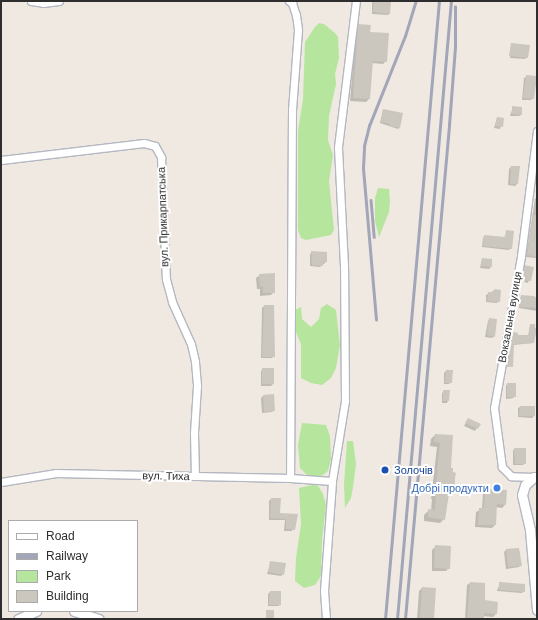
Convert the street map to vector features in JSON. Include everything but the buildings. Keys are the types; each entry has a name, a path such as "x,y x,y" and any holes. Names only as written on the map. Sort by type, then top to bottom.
{"street":[{"path":"31,1 43,3 59,1"},
{"path":"289,1 292,3 296,15 298,30 292,109 290,478"},
{"path":"326,619 324,591 332,481 345,394 344,266 338,147 356,1"},
{"name":"Вокзальна вулиця","path":"535,477 511,476 502,467 494,408 521,256 537,131"},
{"name":"вул. Прикарпатська","path":"1,160 144,143 155,146 161,156 166,279 172,302 191,344 197,386 194,433 195,476"},
{"name":"вул. Тиха","path":"1,482 56,473 290,478 332,481"},
{"path":"535,477 525,485 522,495 530,530 537,610"},
{"path":"18,619 34,612"},
{"path":"77,612 99,619"}],"green space":[{"path":"319,23 324,24 338,37 339,58 335,74 336,84 329,116 328,140 333,155 329,181 334,230 331,235 306,240 301,238 298,230 298,131 303,99 305,42"},
{"path":"378,188 389,189 390,201 389,212 379,237 375,221 375,198"},
{"path":"327,304 336,310 340,345 336,368 331,378 322,385 311,383 301,378 301,344 292,323 291,312 301,307 302,319 311,327 319,319 321,308"},
{"path":"302,423 326,425 330,436 331,459 328,471 319,478 308,476 300,468 298,445"},
{"path":"347,441 353,441 356,464 351,498 345,508 344,485"},
{"path":"317,484 323,494 326,505 322,540 321,576 315,585 304,588 295,581 296,558 301,524 299,488"}],"railway":[{"path":"376,320 363,168 364,146 369,126 405,36 416,1"},
{"path":"385,619 439,1"},
{"path":"397,619 451,1"},
{"path":"405,619 449,125 455,47 455,7"},
{"path":"371,200 374,237"}],"place":[{"name":"Золочів","path":"385,470"},
{"name":"Добрі продукти","path":"497,488"}]}
